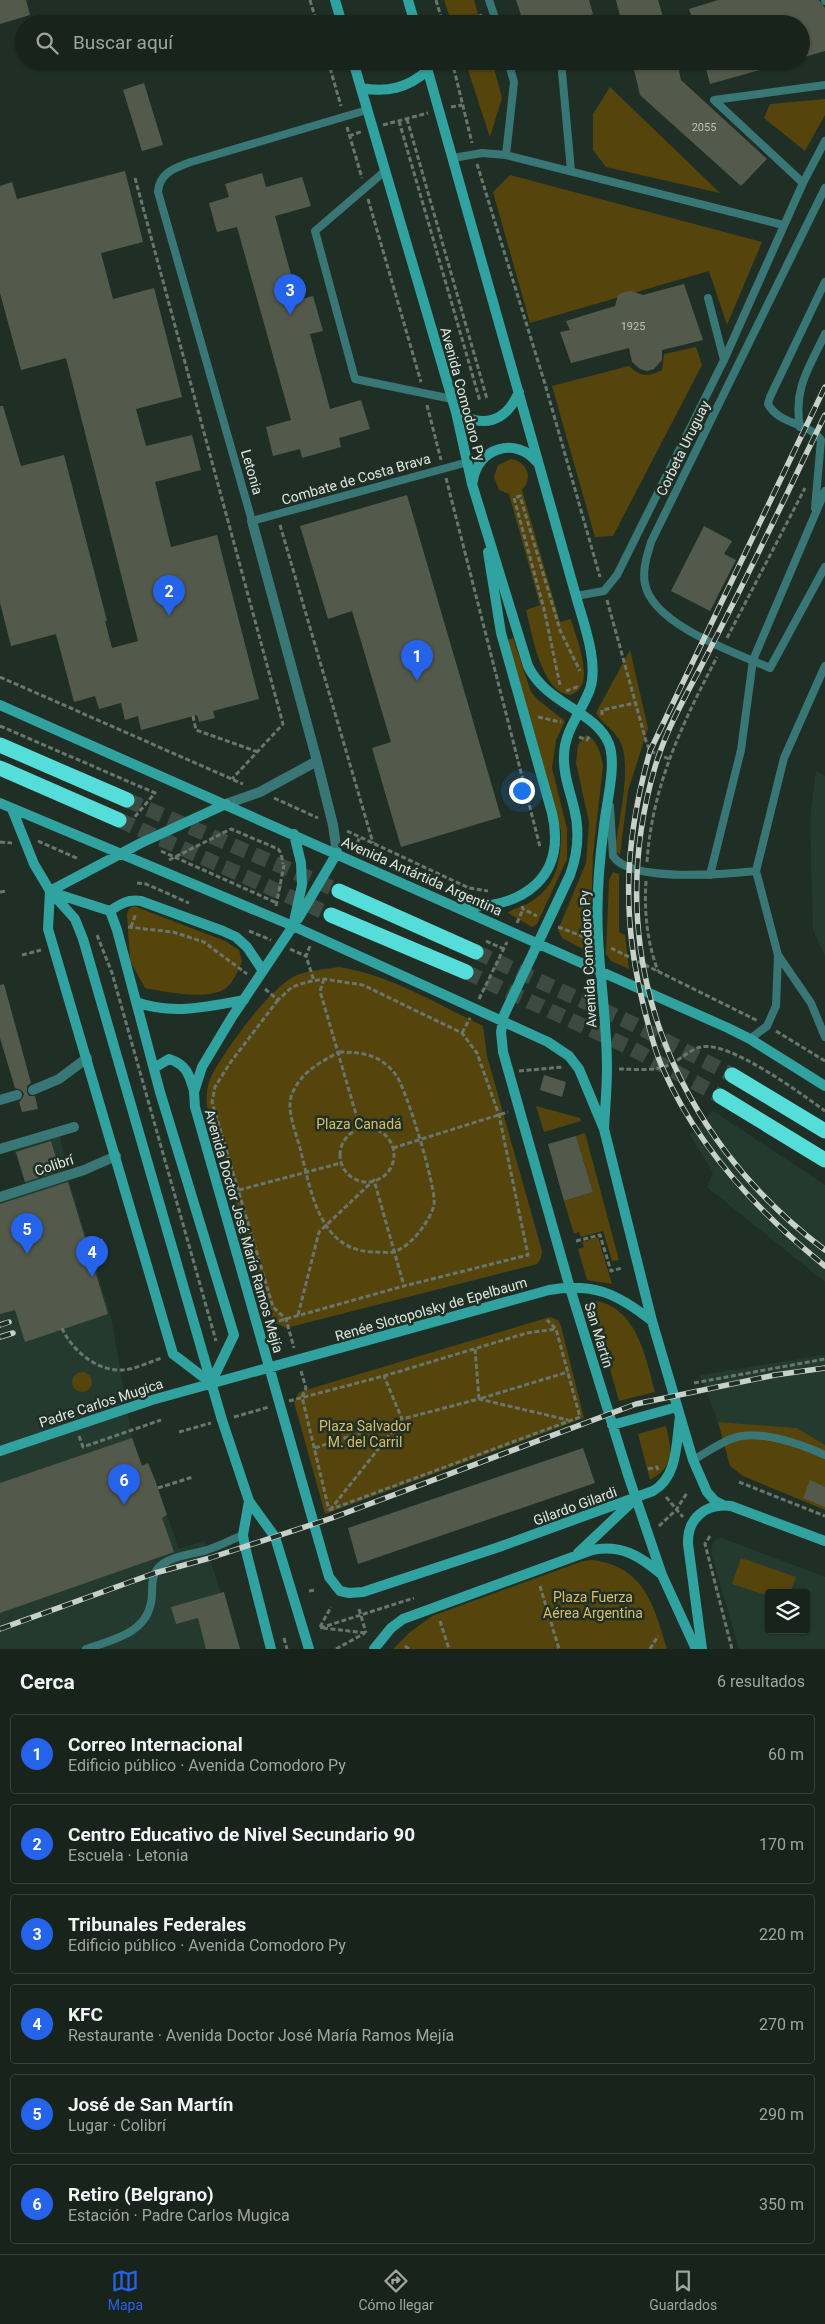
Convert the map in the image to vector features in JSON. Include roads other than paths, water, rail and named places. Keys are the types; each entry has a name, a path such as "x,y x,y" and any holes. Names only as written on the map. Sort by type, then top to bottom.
{"highway":[{"path":"0,745 127,800"},
{"path":"0,768 119,820"},
{"path":"340,891 476,952"},
{"path":"331,915 466,972"},
{"path":"732,1075 825,1132"},
{"path":"720,1096 825,1160"}],"main road":[{"path":"408,0 412,15"},
{"path":"337,1 340,15"},
{"name":"Avenida Comodoro Py","path":"356,70 456,412 472,484 531,671 547,692 596,726 608,742 611,754 609,789 598,879 598,941 607,1068 604,1129"},
{"path":"361,88 380,90 400,88 419,78 424,70"},
{"name":"Avenida Comodoro Py","path":"427,70 540,465 576,596 593,667 590,688 566,740 564,756 566,777 577,825 577,851 570,875 502,1021"},
{"path":"456,412 467,419 479,422 492,420 509,409 519,392"},
{"path":"472,484 474,472 479,462 498,448 522,449 540,465"},
{"path":"458,907 490,905 518,897 533,888 546,873 554,854 556,836 552,813 501,633 483,519"},
{"name":"Avenida Antártida Argentina","path":"0,705 601,970 750,1039 825,1086"},
{"path":"0,803 293,926 555,1046 573,1060 580,1068 604,1129 652,1321 693,1460 708,1492 715,1501 723,1505 738,1508 825,1541"},
{"path":"50,891 121,853 226,804"},
{"path":"12,809 34,864 50,891 75,919 83,939 222,1420 248,1501 275,1537 309,1649"},
{"name":"Avenida Doctor José María Ramos Mejía","path":"294,834 302,863 302,885 293,926 202,1067 194,1092 194,1107 329,1577 336,1589 342,1592"},
{"path":"293,926 337,853"},
{"path":"50,891 110,912"},
{"path":"50,891 48,929 173,1354 211,1383"},
{"path":"110,912 126,902 133,900 141,901 223,930 247,947 263,971"},
{"path":"110,912 154,1068 234,1335 211,1383"},
{"path":"136,1002 165,1010 199,1008 244,1000"},
{"name":"San Martín","path":"502,1021 503,1052 518,1109 612,1425 662,1574 696,1649"},
{"path":"154,1068 168,1059 179,1063 189,1073 194,1092"},
{"name":"Renée Slotopolsky de Epelbaum","path":"211,1383 549,1290 591,1289 614,1295 652,1321"},
{"name":"Padre Carlos Mugica","path":"0,1451 152,1400 211,1383"},
{"path":"612,1425 677,1407"},
{"path":"636,1499 659,1488 669,1477 680,1417"},
{"name":"Gilardo Gilardi","path":"342,1592 363,1592 388,1585 636,1499"},
{"name":"Gilardo Gilardi","path":"374,1649 390,1628 402,1619 575,1556 636,1499"},
{"path":"248,1501 243,1535 271,1649"},
{"path":"702,1649 688,1554 688,1532 696,1518 705,1511 723,1505"},
{"path":"575,1556 600,1548 618,1548 640,1557 662,1574"}],"street":[{"name":"Letonia","path":"252,520 317,761 333,825 337,853"},
{"path":"226,804 260,792 317,761"},
{"path":"33,1090 59,1079 87,1058"},
{"path":"0,1100 17,1095"},
{"path":"0,1149 74,1127"},
{"name":"Colibrí","path":"0,1197 84,1170 116,1156"}],"lane":[{"path":"489,0 494,15"},
{"path":"506,155 514,82 511,70"},
{"path":"562,72 571,171"},
{"path":"803,183 714,100 825,85"},
{"name":"Letonia","path":"252,520 158,192 161,180 165,174 190,162 368,110"},
{"path":"576,596 604,591 617,575 724,360 783,225 825,141"},
{"path":"453,158 474,153 506,155 783,225"},
{"path":"385,171 315,230 355,379 452,399"},
{"name":"Corbeta Uruguay","path":"825,188 651,542 644,567 645,586 656,607 672,619 722,647 770,668 825,566"},
{"path":"814,518 820,440 816,434 778,417 768,404 770,396 825,282"},
{"path":"708,298 724,360"},
{"path":"800,427 797,410 799,391 825,334"},
{"name":"Combate de Costa Brava","path":"252,520 468,462"},
{"path":"710,875 741,750 753,660 825,490"},
{"path":"750,1039 767,1026 776,1006 778,955 756,871 784,758 825,666"},
{"path":"609,789 613,856 617,862 628,868 647,871 710,875 756,871"},
{"path":"778,955 811,1003 825,1037"},
{"path":"693,1460 732,1438 749,1436 794,1441 825,1455"},
{"path":"86,1649 129,1634 138,1628 146,1615 152,1597 152,1580 159,1567 165,1563 207,1550 243,1535"}],"tunnel":[{"path":"127,800 339,891"},
{"path":"119,820 331,915"},
{"path":"476,952 631,1023 732,1075"},
{"path":"466,972 631,1048 720,1096"}],"railway":[{"path":"825,387 650,751 635,817 629,881 629,912 637,978 655,1049 677,1098 712,1152 732,1177 777,1224 825,1266"},
{"path":"825,415 742,586 674,719 660,751 640,837 637,905 644,972 662,1036 689,1096 726,1152 772,1204 825,1250"},
{"path":"0,1325 9,1322"},
{"path":"0,1337 13,1333"},
{"path":"0,1629 155,1573 210,1558 332,1518 636,1404 775,1375 825,1368"}],"place":[{"name":"Tribunales Federales","path":"290,315"},
{"name":"Centro Educativo de Nivel Secundario 90","path":"169,616"},
{"name":"Correo Internacional","path":"417,681"},
{"name":"José de San Martín","path":"27,1254"},
{"name":"KFC","path":"92,1277"},
{"name":"Retiro (Belgrano)","path":"124,1505"}],"park label":[{"name":"Plaza Canadá","path":"359,1124"},
{"name":"Plaza Salvador M. del Carril","path":"365,1434"},
{"name":"Plaza Fuerza Aérea Argentina","path":"593,1605"}]}
